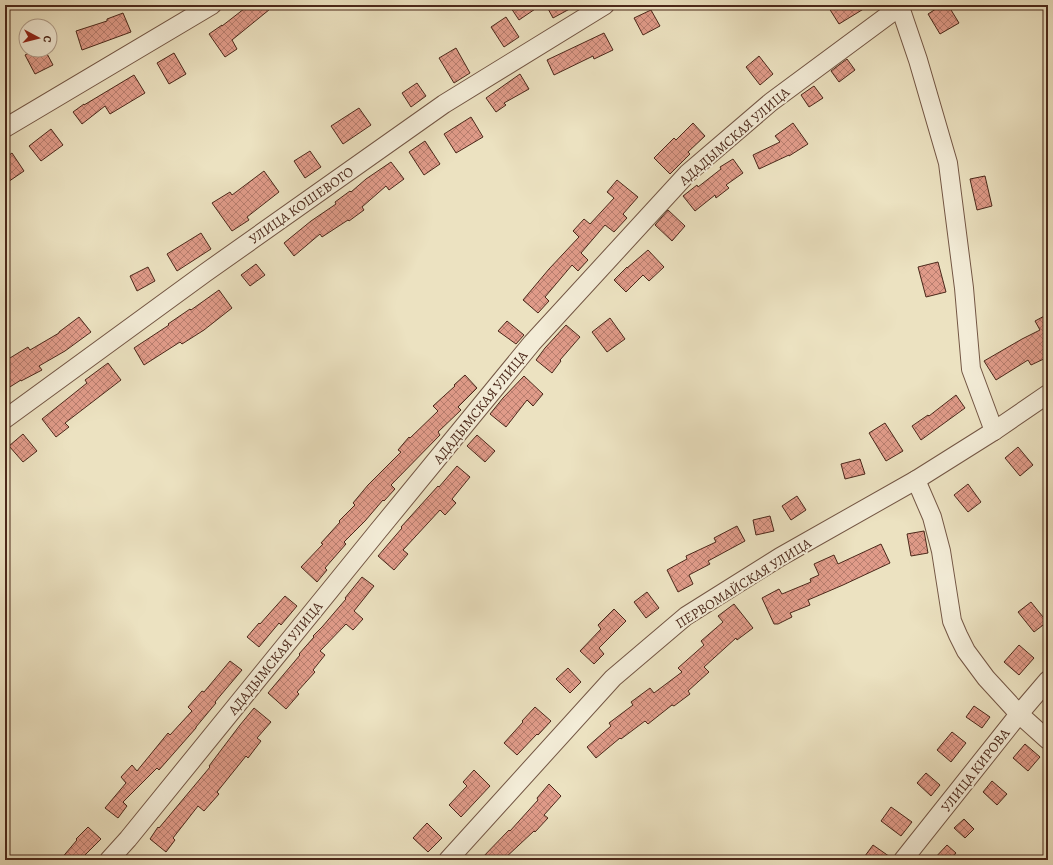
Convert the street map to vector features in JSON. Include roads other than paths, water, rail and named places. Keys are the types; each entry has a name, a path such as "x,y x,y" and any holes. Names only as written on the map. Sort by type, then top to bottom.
{"street":[{"path":"5,128 212,5"},
{"name":"УЛИЦА КОШЕВОГО","path":"5,419 212,268 444,104 605,5"},
{"path":"901,6 948,163 964,288 971,369 994,431"},
{"name":"АДАДЫМСКАЯ УЛИЦА","path":"108,860 128,839 363,549 532,344 688,173 772,102 901,6"},
{"name":"ПЕРВОМАЙСКАЯ УЛИЦА","path":"448,860 613,678 686,616 780,557 916,480 994,431 1048,394"},
{"path":"916,480 932,517 941,551 952,621 966,651 986,678 1019,714 1048,740"},
{"name":"УЛИЦА КИРОВА","path":"904,860 1019,714 1048,680"}]}
